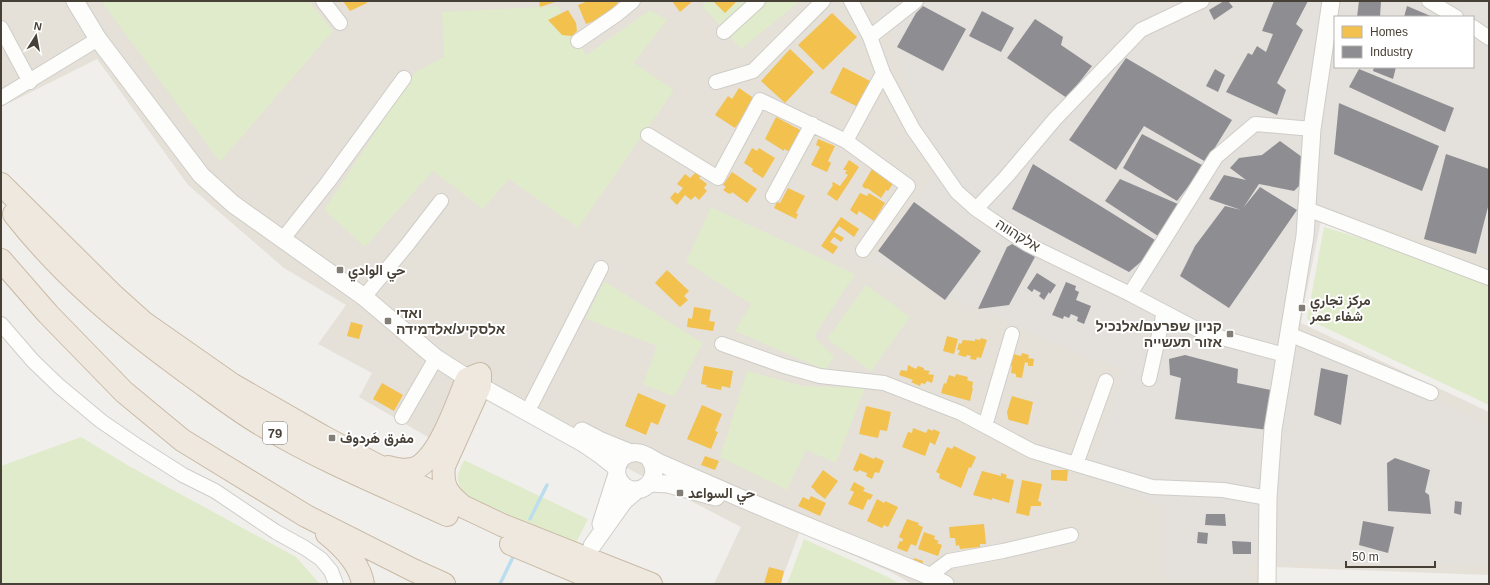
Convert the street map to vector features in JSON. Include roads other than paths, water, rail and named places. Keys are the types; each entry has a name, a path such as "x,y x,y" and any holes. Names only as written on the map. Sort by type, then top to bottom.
{"highway":[{"path":"1,184 114,296 143,322 233,385 275,410 370,462 502,525 651,584"},
{"name":"79","path":"1,198 28,232 59,267 102,308 147,344 220,397 266,428 310,452 492,536 606,584"},
{"path":"1,260 48,314 124,392 182,440 306,516 444,584"},
{"path":"370,462 395,469 418,467 436,448 476,380"},
{"path":"460,505 444,486 442,477 444,466 476,380"},
{"path":"306,516 346,552 355,565 363,584"},
{"path":"400,584 411,581 444,584"}],"street":[{"path":"75,1 98,39 201,175 233,204 364,298 436,358 583,443 602,456 617,471 622,484 632,490 644,486 668,484 764,508"},
{"path":"323,1 340,23"},
{"path":"578,41 616,15 633,1"},
{"path":"724,32 758,1"},
{"path":"716,82 753,71 823,1"},
{"name":"אלקהווה","path":"851,1 870,37 883,73 913,129 957,192 976,209 1028,244 1130,294 1204,334 1285,355"},
{"path":"870,37 916,1"},
{"path":"976,209 1006,177 1055,119 1141,30 1202,1"},
{"path":"1267,584 1268,498 1273,429 1305,236 1312,129 1331,1"},
{"path":"1429,1 1454,16"},
{"path":"1,28 30,82"},
{"path":"1474,28 1489,38"},
{"path":"1,98 30,82 98,39"},
{"path":"846,141 883,73"},
{"path":"282,240 328,182 404,78"},
{"path":"648,135 718,178 760,100 846,141 908,186 863,250"},
{"path":"773,196 812,124"},
{"path":"1130,294 1216,157 1255,124 1312,129"},
{"path":"364,298 407,246 441,201"},
{"path":"1307,209 1489,278"},
{"path":"532,403 601,268"},
{"path":"1149,379 1164,312"},
{"path":"1,324 33,361 59,386 101,420 151,455 183,475 215,491 276,532 305,548 320,559 331,571 336,584"},
{"path":"402,330 476,380 532,403 599,440 631,453"},
{"path":"985,426 1012,334"},
{"path":"1288,334 1431,394"},
{"path":"722,344 784,366 820,376 884,383 961,413 1032,451 1152,487 1223,490 1268,498"},
{"path":"402,417 436,358"},
{"path":"1076,464 1106,381"},
{"path":"649,458 654,467 654,473 644,486 624,501 594,543 622,458 631,453 638,452 764,508 945,584"},
{"path":"929,576 949,561 1071,535"}],"waterway":[{"path":"530,519 547,485"},
{"path":"500,584 513,557"}],"place":[{"name":"حي الوادي","path":"340,270"},
{"name":"مركز تجاري شفاء عمر","path":"1302,308"},
{"name":"ואדי אלסקיע/אלדמידה","path":"388,321"},
{"name":"קניון שפרעם/אלנכיל אזור תעשייה","path":"1230,334"},
{"name":"مفرق هَردوف","path":"332,438"},
{"name":"حي السواعد","path":"680,493"}]}
